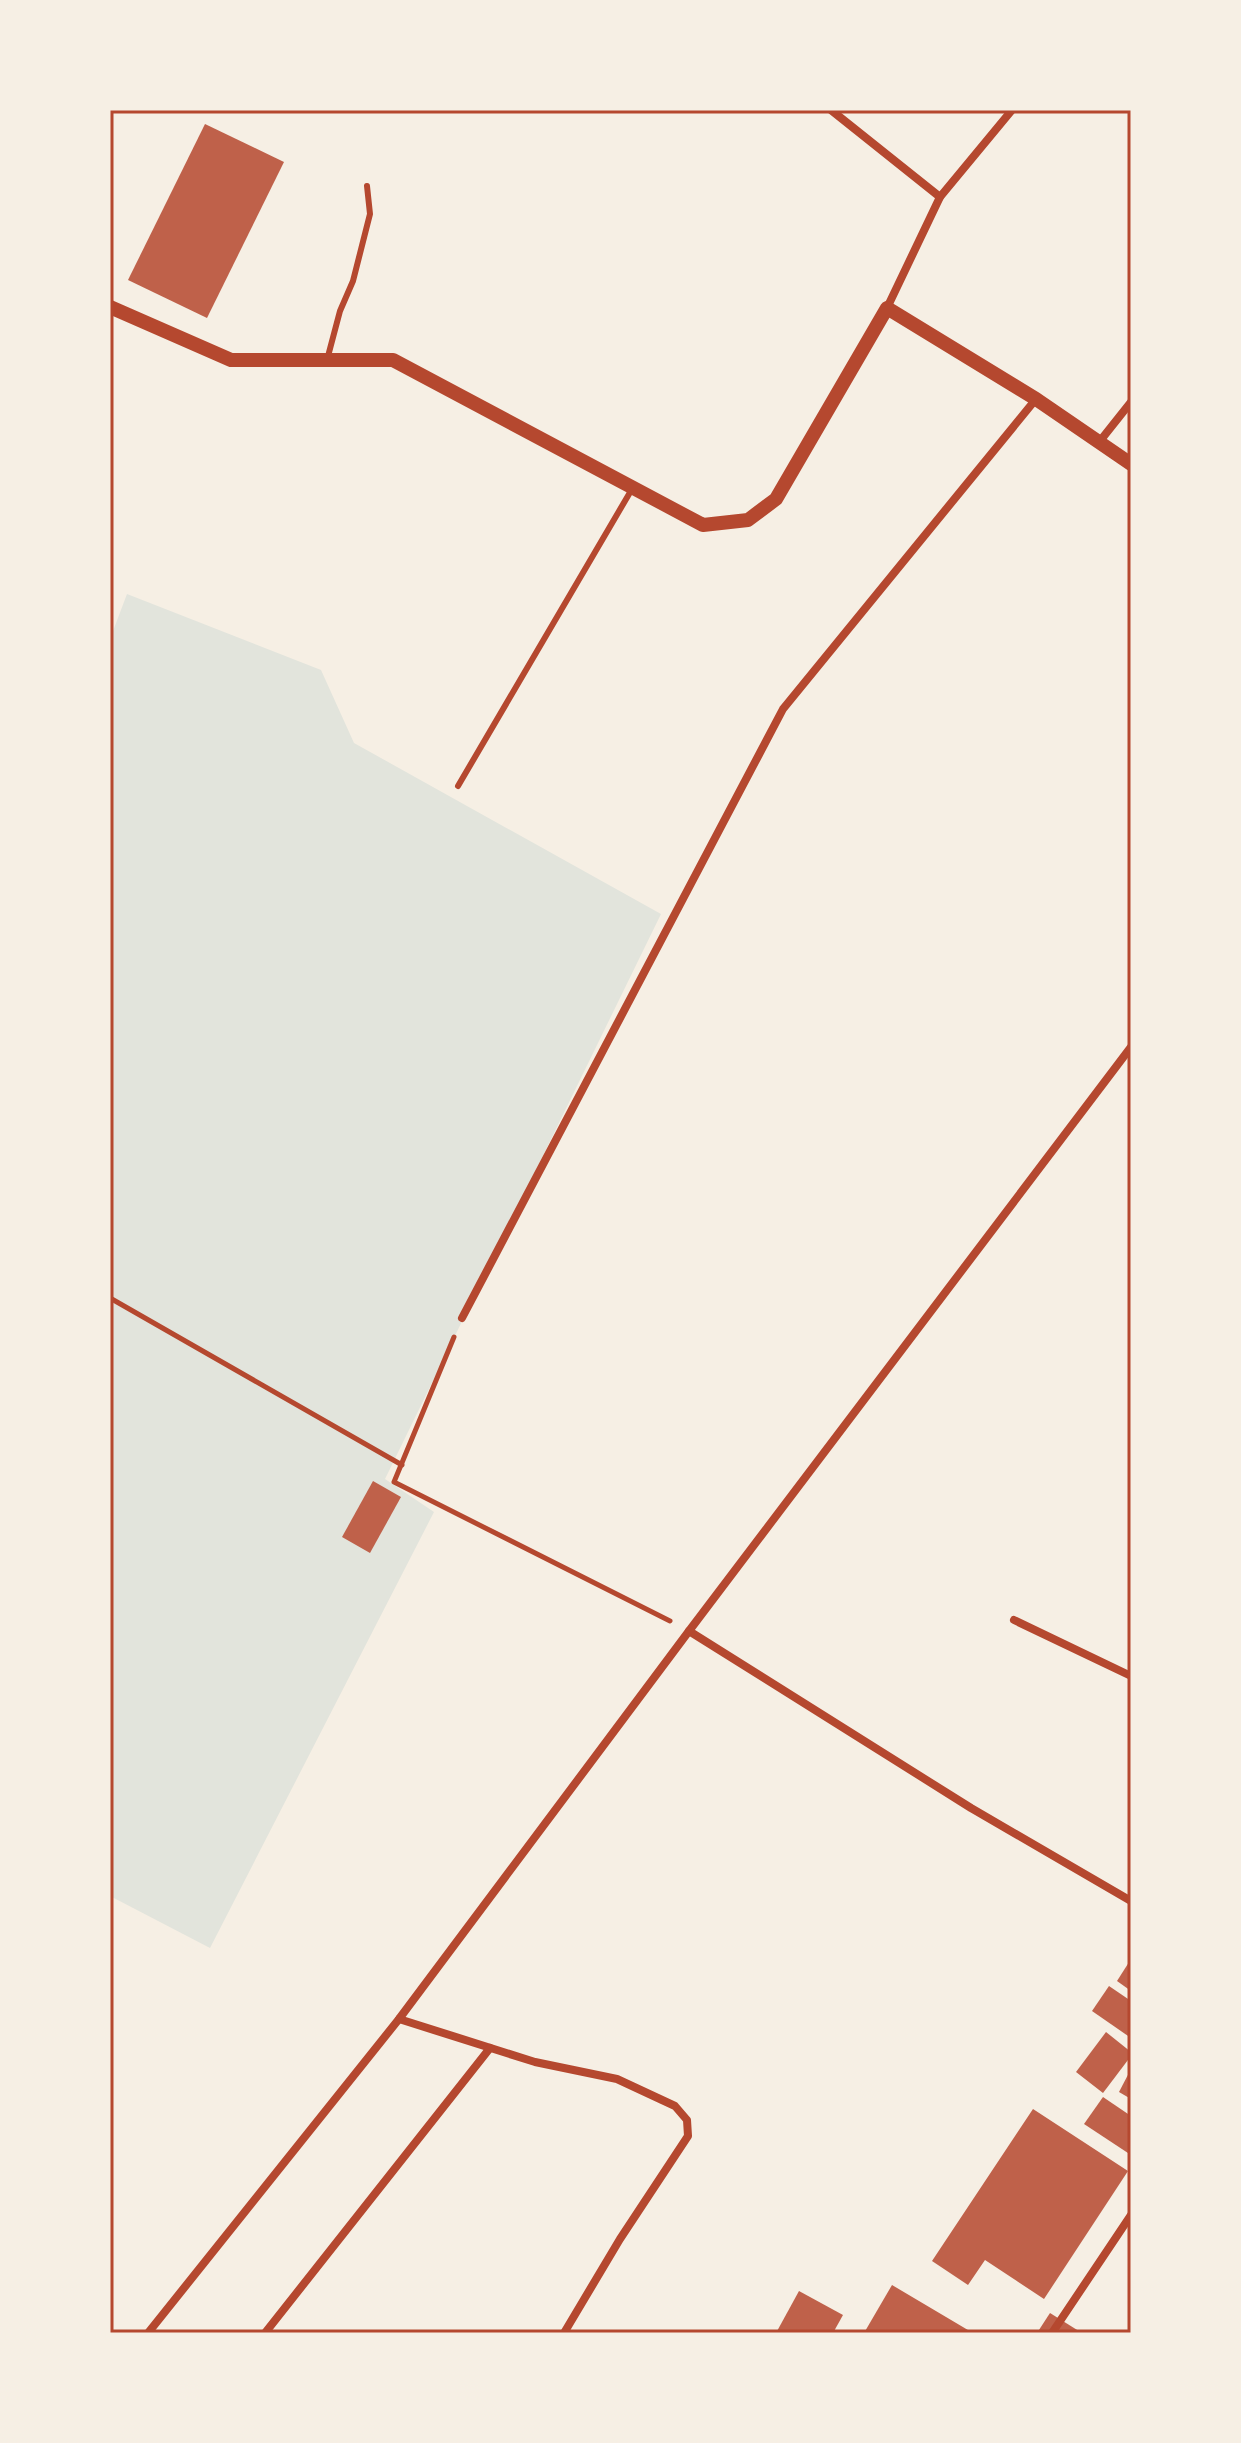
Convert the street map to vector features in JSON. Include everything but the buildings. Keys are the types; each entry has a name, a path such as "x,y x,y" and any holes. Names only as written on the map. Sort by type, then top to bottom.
{"street":[{"path":"831,110 940,197"},
{"path":"110,307 231,360 393,360 703,525 748,520 776,499 887,308 940,197 1012,110"},
{"path":"887,308 1036,399 1131,464"},
{"path":"462,1318 783,709 1036,399"},
{"path":"1100,441 1131,402"},
{"path":"148,2333 399,2019 1131,1047"},
{"path":"1014,1620 1131,1676"},
{"path":"689,1631 971,1808 1131,1901"},
{"path":"399,2019 535,2062 617,2079 675,2106 687,2120 688,2136 620,2239 564,2333"},
{"path":"265,2333 490,2048"},
{"path":"1052,2333 1131,2215"}],"lane":[{"path":"327,360 340,311 353,281 370,214 367,186"},
{"path":"458,786 633,488"}],"path":[{"path":"110,1298 402,1465"},
{"path":"462,1318 394,1482 689,1631"}],"shaded area":[{"path":"127,594 321,670 354,743 661,914 385,1479 434,1512 210,1948 110,1896 110,639"}]}
